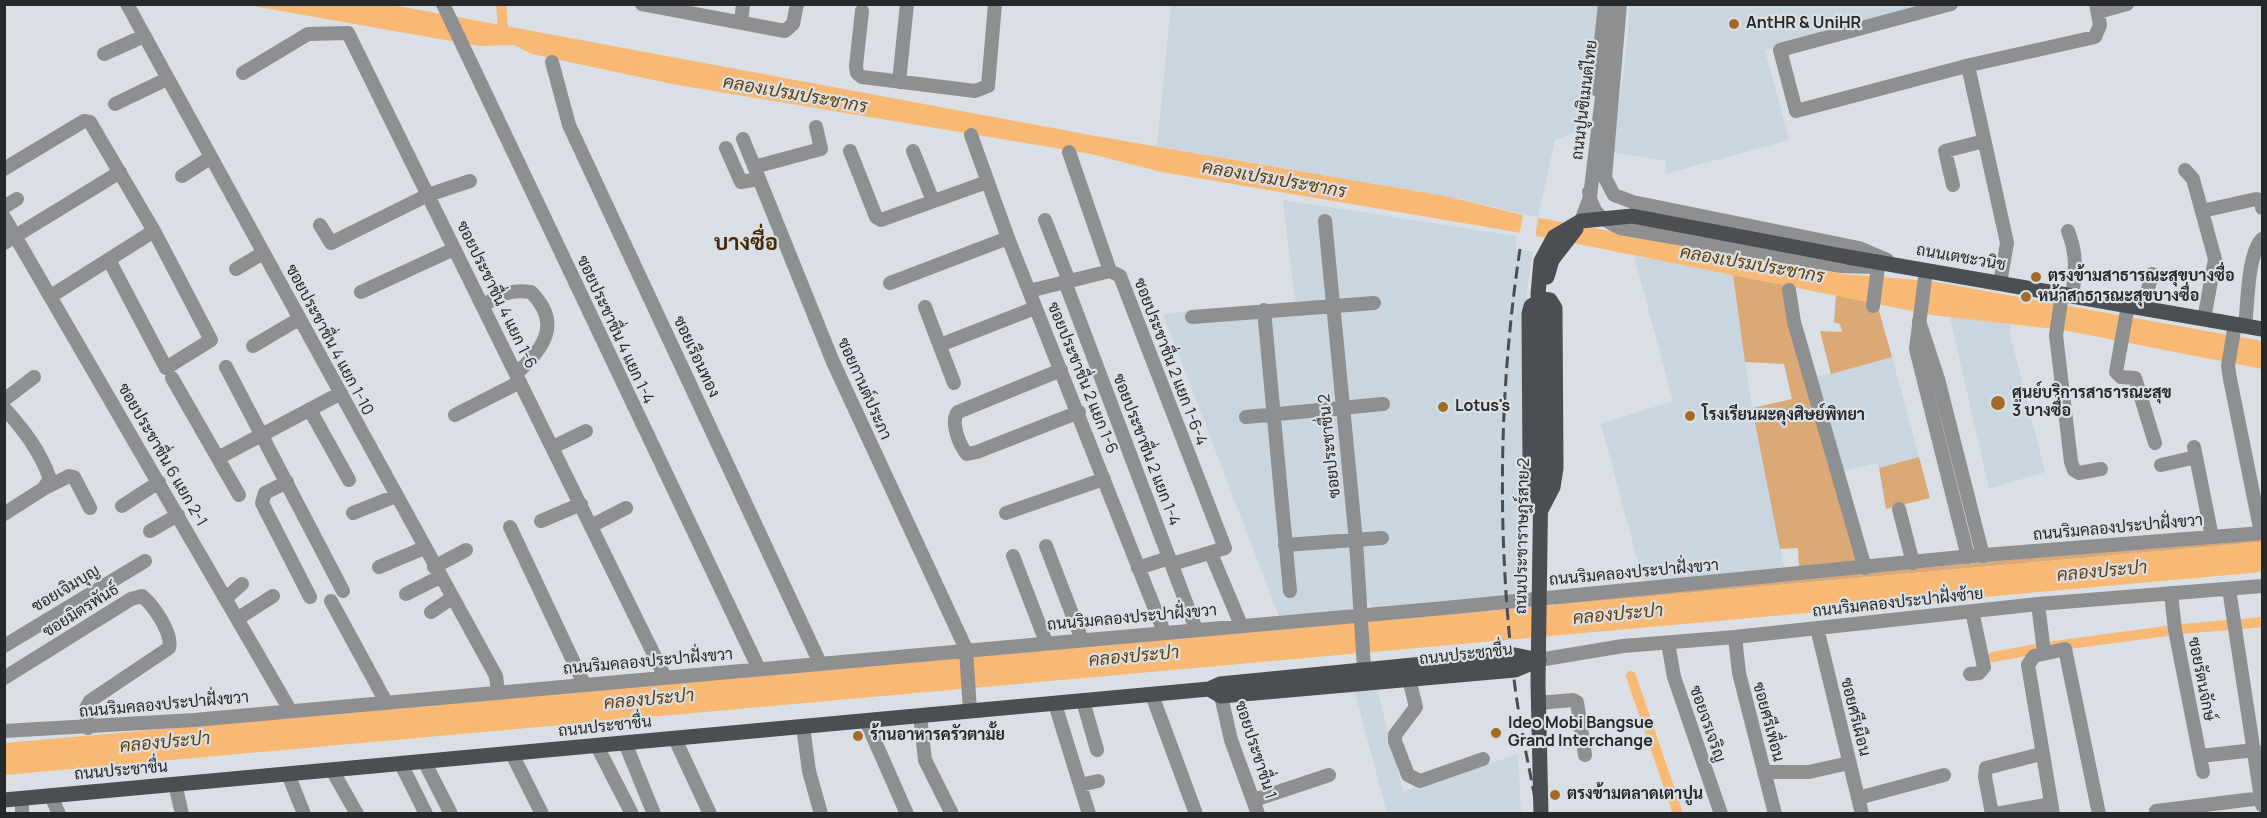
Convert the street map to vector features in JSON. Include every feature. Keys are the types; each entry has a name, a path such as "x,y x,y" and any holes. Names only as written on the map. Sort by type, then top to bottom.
{"main road":[{"name":"ถนนเตชะวนิช","path":"1581,221 1632,216 1903,267 1926,275 2000,283 2065,298 2204,319 2238,329 2262,329"},
{"name":"ถนนประชาราษฎร์สาย 2","path":"1541,813 1539,601 1543,459 1543,332 1548,275 1552,260 1581,221"},
{"path":"1542,299 1550,300 1555,308 1556,468 1553,487 1541,510 1530,465 1529,314 1531,306 1542,299"},
{"name":"ถนนประชาชื่น","path":"1215,693 1220,684 1364,663 1515,655 1539,660"},
{"name":"ถนนประชาชื่น","path":"4,800 22,806 51,796 970,711 1152,695 1215,693 1515,670 1539,660"}],"street":[{"name":"ซอยประชาชื่น 4 แยก 1-10","path":"127,4 496,676 498,692"},
{"name":"ซอยประชาชื่น 4 แยก 1-4","path":"443,4 468,52 622,384 759,669"},
{"path":"642,4 785,30 793,24 797,4"},
{"path":"741,22 743,4"},
{"path":"899,82 908,4"},
{"path":"862,11 857,73 862,76 899,82 975,91 988,86 995,4"},
{"name":"ถนนปูนซิเมนต์ไทย","path":"1591,207 1588,164 1605,4"},
{"name":"ถนนปูนซิเมนต์ไทย","path":"1581,221 1590,197 1613,4"},
{"name":"ถนนปูนซิเมนต์ไทย","path":"1611,191 1605,178 1620,4"},
{"path":"1951,4 1780,50 1796,111 1968,66 2095,37 2100,25 2097,8 2127,4"},
{"name":"ซอยประชาชื่น 4 แยก 1-6","path":"243,73 308,34 348,33 665,677"},
{"path":"104,54 144,36"},
{"name":"ซอยเรือนทอง","path":"552,62 569,125 820,663"},
{"path":"1968,66 2007,243 2000,283"},
{"path":"115,104 167,79"},
{"path":"4,169 87,120 154,231 212,340 169,373"},
{"path":"726,148 741,182 757,173 821,149 816,127"},
{"name":"ซอยประชาชื่น 2 แยก 1-6","path":"971,135 1035,308 1079,412 1164,632"},
{"name":"ซอยกานต์ประภา","path":"743,139 833,362 967,653 971,689 970,711"},
{"path":"1953,184 1945,151 1984,141"},
{"path":"850,151 876,217 881,220 987,182"},
{"path":"913,152 933,201"},
{"path":"1068,152 1110,271"},
{"path":"182,176 210,158"},
{"path":"1588,164 1606,166"},
{"path":"10,239 120,172"},
{"path":"2189,175 2202,211 2216,265 2204,319"},
{"path":"320,225 331,243 428,195 470,181"},
{"name":"ถนนเตชะวนิช","path":"1611,191 1618,197 1633,202 1859,248 1903,267"},
{"path":"4,207 17,198"},
{"path":"2202,211 2258,199 2262,208"},
{"name":"ถนนเตชะวนิช","path":"1591,207 1601,220 1620,228 1841,266 1878,271 1903,267"},
{"name":"ซอยประชาชื่น 6 แยก 2-1","path":"4,217 10,239 51,296 290,710"},
{"name":"ซอยประชาชื่น 2 แยก 1-4","path":"1045,220 1196,629"},
{"name":"ซอยประชาชื่น 2","path":"1325,221 1356,541 1364,663"},
{"path":"51,296 154,231"},
{"path":"2068,231 2076,259 2055,331 2071,462 2074,470 2079,473 2101,469"},
{"path":"890,283 1008,238"},
{"path":"2262,239 2257,245 2253,260 2229,364 2262,533"},
{"path":"361,292 454,249"},
{"path":"236,269 263,253"},
{"path":"109,260 238,495"},
{"name":"ซอยประชาชื่น 2 แยก 1-6-4","path":"1029,291 1110,271 1120,276 1225,548 1209,554"},
{"path":"1873,306 1878,271"},
{"path":"2152,274 2132,309 2119,345 2116,372 2121,376 2135,378 2156,443"},
{"path":"1926,275 1916,349 1968,557"},
{"path":"455,415 518,378 544,344 549,333 545,312 531,292 518,290 501,293 483,306"},
{"path":"1789,290 1794,322 1865,568"},
{"path":"1192,316 1374,303"},
{"path":"925,307 954,383"},
{"path":"940,345 1035,308"},
{"path":"1263,310 1290,591"},
{"path":"1919,317 1938,379 1983,556"},
{"path":"253,346 299,319"},
{"path":"226,367 343,591"},
{"path":"1061,370 958,412 954,418 962,448 967,454 972,453 1079,412"},
{"path":"4,400 34,377"},
{"path":"218,458 341,393"},
{"path":"1246,417 1383,404"},
{"path":"4,408 43,459 50,479 43,489"},
{"path":"310,410 350,480"},
{"path":"553,447 586,431"},
{"path":"2161,465 2195,452 2212,537"},
{"path":"4,514 43,489 69,476 74,477 90,508"},
{"path":"1006,513 1104,478"},
{"path":"122,506 159,482"},
{"path":"287,482 265,493 262,503 310,597"},
{"path":"353,513 396,496"},
{"path":"541,521 580,504"},
{"path":"591,526 626,508"},
{"path":"1899,509 1913,563"},
{"path":"150,531 178,515"},
{"path":"510,526 584,684"},
{"name":"ถนนริมคลองประปาฝั่งขวา","path":"4,731 88,728 820,663 967,653 1046,642 1539,601 1968,557 2262,533"},
{"path":"1285,545 1382,538"},
{"path":"1046,546 1082,640"},
{"path":"379,567 424,548"},
{"path":"406,594 466,550"},
{"path":"1138,568 1209,554 1215,559 1241,625"},
{"path":"1013,556 1046,642"},
{"name":"ซอยเจิมบุญ","path":"4,646 145,561"},
{"path":"226,598 242,584"},
{"name":"ถนนริมคลองประปาฝั่งซ้าย","path":"1539,660 1586,650 1735,637 2038,604 2262,586"},
{"path":"2229,589 2262,805"},
{"name":"ซอยรัตนจักษ์","path":"2171,593 2175,630 2203,772"},
{"name":"ซอยมิตรพันธ์","path":"4,678 131,599 142,596 167,632 171,642 169,648 90,701 86,708 88,728"},
{"path":"237,619 273,597"},
{"path":"430,612 452,598"},
{"path":"331,601 386,702"},
{"path":"2038,604 2044,652"},
{"path":"1970,674 1979,673 1984,664 1972,611"},
{"name":"ซอยศรีเผือน","path":"1817,628 1862,813"},
{"name":"ซอยศรีเพื่อน","path":"1735,637 1739,673 1775,813"},
{"name":"ซอยจรเจริญ","path":"1668,643 1674,677 1721,813"},
{"path":"2042,754 1986,768 1984,777 1994,813 2052,809 2028,665 2029,659 2044,652 2065,649 2098,813"},
{"path":"1409,679 1416,707 1395,735 1395,741 1408,775 1420,781 1483,759"},
{"name":"ซอยประชาชื่น 1","path":"1215,693 1256,807"},
{"path":"1152,695 1196,813"},
{"path":"1539,703 1573,700 1577,702 1585,755"},
{"path":"1083,701 1097,750"},
{"path":"1055,704 1089,813"},
{"path":"921,716 925,760 952,813"},
{"path":"866,722 907,813"},
{"path":"803,727 810,771 821,813"},
{"path":"675,739 710,813"},
{"path":"625,743 654,813"},
{"path":"597,746 632,813"},
{"path":"2200,756 2255,750"},
{"path":"512,754 542,813"},
{"path":"424,761 451,813"},
{"path":"1764,771 1809,772 1849,763"},
{"path":"401,764 426,813"},
{"path":"332,770 357,813"},
{"path":"288,774 304,813"},
{"path":"1256,807 1329,775"},
{"path":"1858,798 1944,775"},
{"path":"1080,785 1098,781"},
{"path":"175,784 182,813"},
{"path":"51,796 59,813"},
{"path":"2156,811 2262,798"}],"shaded area":[{"path":"1171,5 1600,5 1583,129 1555,140 1538,217 1445,196 1157,146"},
{"path":"1630,5 1927,5 1765,50 1789,140 1665,174 1666,161 1612,152 1625,63"},
{"path":"1283,200 1516,236 1516,249 1533,252 1522,324 1527,608 1503,610 1503,599 1378,609 1372,607 1367,601 1364,608 1279,616 1163,314 1295,301"},
{"name":"โรงเรียนผะดุงศิษย์พิทยา","path":"1634,256 1733,274 1752,408 1785,571 1644,585 1601,424 1673,401"},
{"path":"1733,275 1785,285 1857,565 1799,570 1798,548 1780,549 1752,408 1792,399 1784,364 1745,362"},
{"path":"1836,295 1877,304 1892,357 1831,374 1820,331 1842,332 1840,324 1834,322"},
{"name":"ศูนย์บริการสาธารณะสุข 3 บางซื่อ","path":"1950,317 2010,323 2010,334 2045,472 1989,489"},
{"path":"1892,357 1919,457 1879,468 1877,463 1840,472 1813,378"},
{"path":"1919,457 1930,498 1886,509 1879,468"},
{"path":"2262,537 2262,542 1554,605 1554,601"},
{"path":"1354,689 1377,689 1403,792 1518,754 1521,813 1387,813"}],"water":[{"name":"คลองเปรมประชากร","path":"247,5 393,5 1101,137 1445,196 1523,215 1843,274 1930,281 2262,341 2262,369 2063,330 1932,315 1528,234 1162,172 1091,154 672,84 532,54 514,45 479,46"},
{"name":"คลองประปา","path":"2262,542 2262,572 5,775 5,743"}],"pier":[{"path":"1523,215 1538,217 1535,239 1519,236"}],"waterway":[{"path":"501,4 504,37"},
{"path":"2243,624 2262,622"},
{"path":"2182,629 2227,625"},
{"path":"2054,646 2167,631"},
{"path":"1993,657 2036,649"},
{"path":"1631,676 1678,814"}],"railway":[{"path":"1520,249 1504,407 1504,565 1513,670 1538,814"}],"place":[{"name":"AntHR & UniHR","path":"1734,24"},
{"name":"ตรงข้ามสาธารณะสุขบางซื่อ","path":"2036,277"},
{"name":"หน้าสาธารณะสุขบางซื่อ","path":"2026,297"},
{"name":"ศูนย์บริการสาธารณะสุข 3 บางซื่อ","path":"1998,403"},
{"name":"Lotus's","path":"1443,407"},
{"name":"โรงเรียนผะดุงศิษย์พิทยา","path":"1690,416"},
{"name":"Ideo Mobi Bangsue Grand Interchange","path":"1496,733"},
{"name":"ร้านอาหารครัวตามั้ย","path":"858,736"},
{"name":"ตรงข้ามตลาดเตาปูน","path":"1555,795"}],"district":[{"name":"บางซื่อ","path":"746,244"}]}
